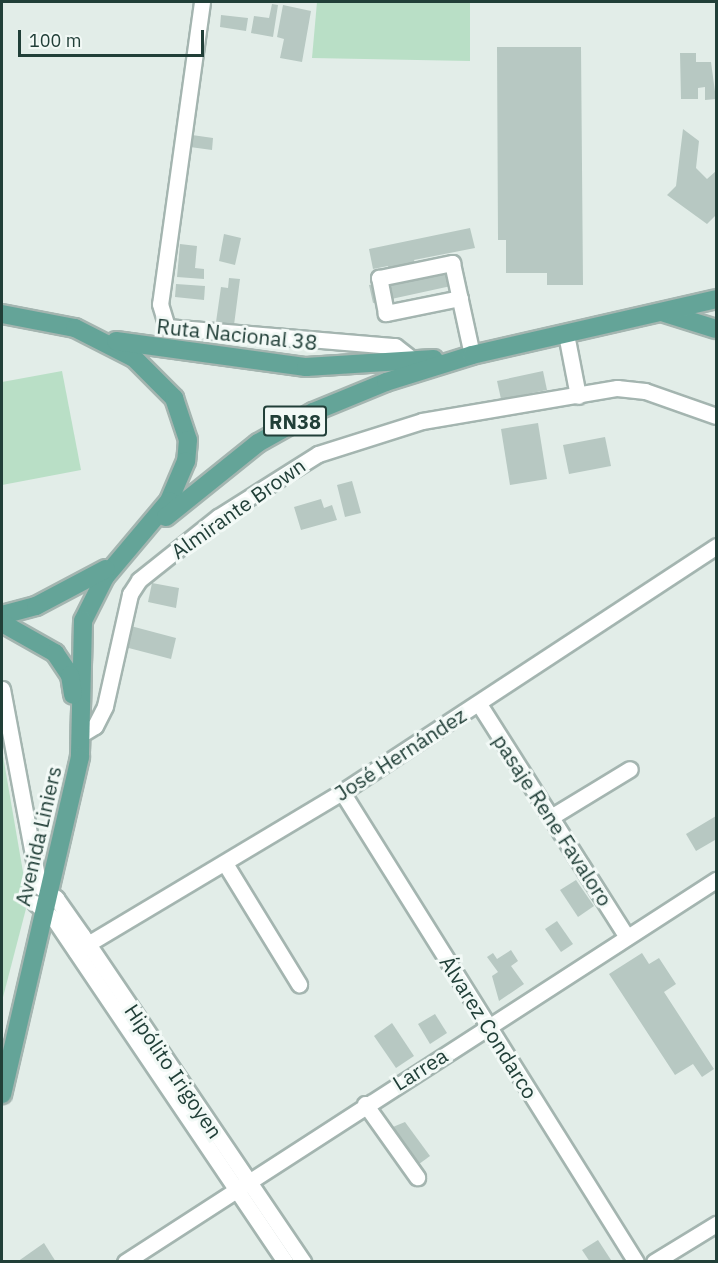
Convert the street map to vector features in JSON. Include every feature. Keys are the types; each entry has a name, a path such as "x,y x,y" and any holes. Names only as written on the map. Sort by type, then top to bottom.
{"main road":[{"name":"Ruta Nacional 38","path":"145,536 224,467 288,425 386,382 471,355 717,299"},
{"path":"660,312 717,329"},
{"name":"RN38","path":"2,314 106,340 161,381 174,398 188,440 180,478 145,536 120,561 60,596 2,615"},
{"name":"Ruta Nacional 38","path":"106,340 306,367 414,361 471,355"},
{"path":"78,692 83,621 96,592 120,561"},
{"path":"2,623 55,653 78,692"},
{"name":"Avenida Liniers","path":"2,1043 42,897 82,734 78,692"},
{"name":"Avenida Liniers","path":"2,1094 70,751 78,692"}],"street":[{"path":"202,2 160,304 167,327 395,346 414,361"},
{"path":"460,298 386,313 378,278 452,263 460,298 471,355"},
{"path":"566,334 578,396"},
{"name":"Almirante Brown","path":"82,734 95,726 105,706 130,594 152,568 218,517 318,454 351,439 422,421 629,387 717,416"},
{"name":"José Hernández","path":"82,948 226,865 342,792 717,546"},
{"path":"2,689 42,897"},
{"name":"pasaje Rene Favaloro","path":"479,704 627,936"},
{"path":"551,817 630,769"},
{"name":"Álvarez Condarco","path":"342,792 636,1262"},
{"path":"226,865 299,984"},
{"name":"Larrea","path":"125,1262 365,1104 717,879"},
{"name":"Hipólito Irigoyen","path":"42,897 82,948 242,1184 303,1262"},
{"path":"365,1104 417,1177"},
{"name":"Hipólito Irigoyen","path":"242,1184 285,1262"},
{"path":"654,1262 717,1224"}],"green space":[{"path":"317,2 470,2 470,61 312,58"},
{"path":"62,371 81,470 2,485 2,382"},
{"path":"2,750 28,901 2,1001"}],"building":[{"path":"272,4 278,5 273,37 251,33 254,16 269,18"},
{"path":"283,5 311,11 302,62 280,58 284,39 277,37"},
{"path":"221,15 248,18 246,31 220,27"},
{"path":"497,47 581,47 583,285 547,285 547,273 506,273 506,240 498,240"},
{"path":"680,53 696,53 696,62 711,62 716,99 705,100 705,87 698,88 698,99 681,99"},
{"path":"683,129 699,141 696,168 707,179 716,171 716,215 707,224 667,195 676,186"},
{"path":"192,135 213,138 212,150 190,147"},
{"path":"470,228 475,248 414,260 418,279 448,272 451,286 373,303 369,285 391,281 388,266 373,269 369,249"},
{"path":"224,234 241,238 235,265 219,261"},
{"path":"180,244 197,246 195,268 204,269 204,279 177,277"},
{"path":"229,278 240,279 234,325 216,322 221,287 228,288"},
{"path":"176,284 205,286 204,300 175,297"},
{"path":"543,371 547,390 501,399 497,381"},
{"path":"538,423 547,479 510,485 501,429"},
{"path":"605,437 611,466 569,474 563,445"},
{"path":"352,481 361,513 345,517 337,485"},
{"path":"321,499 324,508 332,505 337,520 301,530 294,507"},
{"path":"152,583 179,588 176,608 148,602"},
{"path":"127,625 176,638 171,659 121,646"},
{"path":"716,816 715,840 696,851 686,834"},
{"path":"576,880 594,906 578,917 560,890"},
{"path":"557,921 573,944 561,952 545,929"},
{"path":"511,950 518,961 511,966 524,984 499,1001 492,976 498,972 487,957 493,953 497,959"},
{"path":"642,953 649,964 659,958 676,984 664,992 714,1069 702,1077 693,1064 675,1075 609,974"},
{"path":"435,1014 447,1033 430,1044 418,1024"},
{"path":"392,1023 414,1056 396,1068 374,1036"},
{"path":"405,1122 430,1156 415,1167 388,1129"},
{"path":"598,1240 611,1260 608,1262 590,1262 582,1250"},
{"path":"44,1243 56,1262 17,1262"}]}
